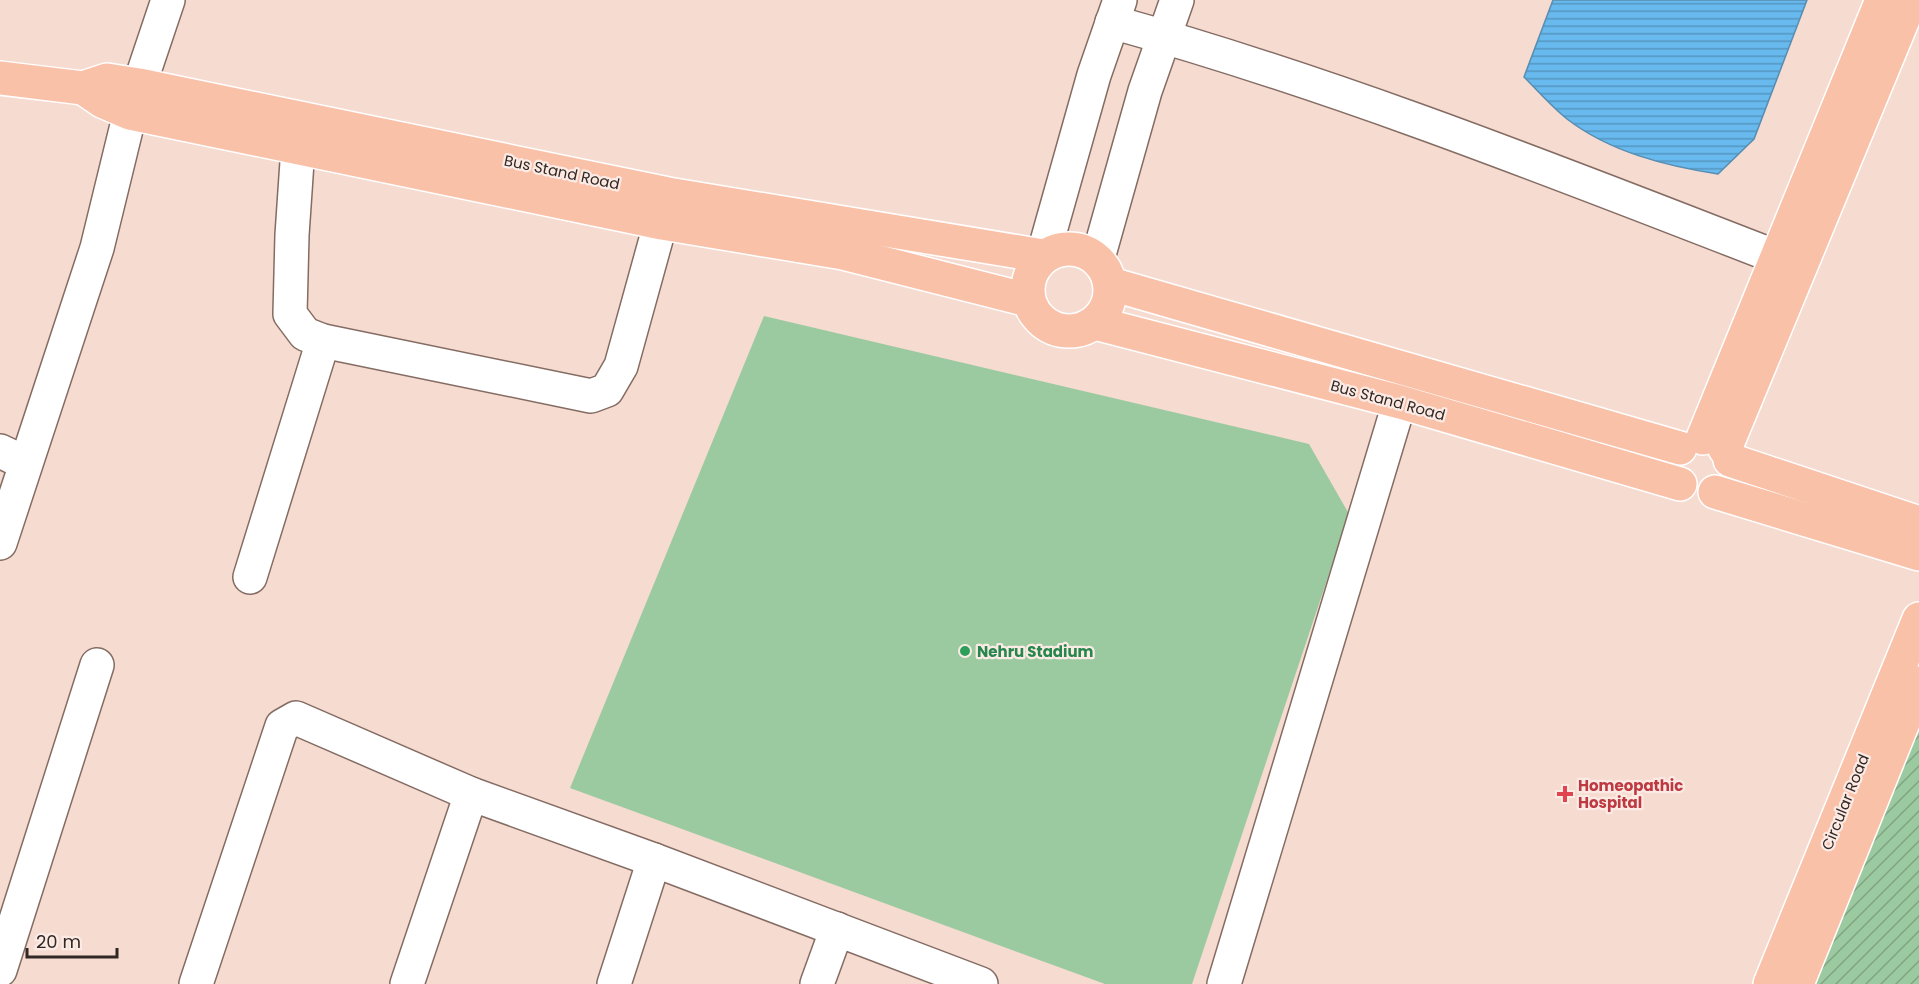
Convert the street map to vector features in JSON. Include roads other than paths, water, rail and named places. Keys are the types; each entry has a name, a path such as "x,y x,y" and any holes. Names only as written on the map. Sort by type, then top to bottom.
{"main road":[{"path":"1710,449 1779,258 1882,0"},
{"path":"1680,484 1675,473 1675,460 1710,449 1911,0"},
{"name":"Bus Stand Road","path":"0,78 83,88 102,101 134,99 665,208 1028,300"},
{"name":"Bus Stand Road","path":"134,99 298,147 665,208 1043,256 1085,250 1104,271 1410,370 1710,449 1919,523"},
{"path":"1043,256 1032,268 1027,284 1028,300 1034,313 1043,323 1055,330 1069,332 1095,323 1108,306 1104,271"},
{"name":"Bus Stand Road","path":"1095,323 1401,402 1680,484 1690,492 1702,495 1715,492 1919,554"},
{"path":"1710,449 1731,473 1725,484 1715,492"},
{"name":"Circular Road","path":"1770,984 1919,620"},
{"name":"Circular Road","path":"1797,984 1919,682"}],"street":[{"path":"0,543 12,457 97,248 134,99 168,0"},
{"path":"1104,271 1145,91 1177,0"},
{"path":"1043,256 1094,75 1116,11 1164,37 1476,142 1779,258"},
{"path":"298,147 290,314 304,333 322,341 591,396 607,390 621,366 665,208"},
{"path":"250,577 322,341"},
{"path":"1224,984 1410,370"},
{"path":"0,970 97,665"},
{"path":"196,984 282,726 288,720 296,718 471,794 654,860 981,984"},
{"path":"407,984 471,794"},
{"path":"614,984 654,860"},
{"path":"817,984 837,929"}],"water":[{"path":"1553,0 1807,0 1754,139 1718,174 1659,162 1601,140 1567,119 1524,77"}],"place":[{"name":"Nehru Stadium","path":"965,651"},
{"name":"Homeopathic Hospital","path":"1565,794"}]}
